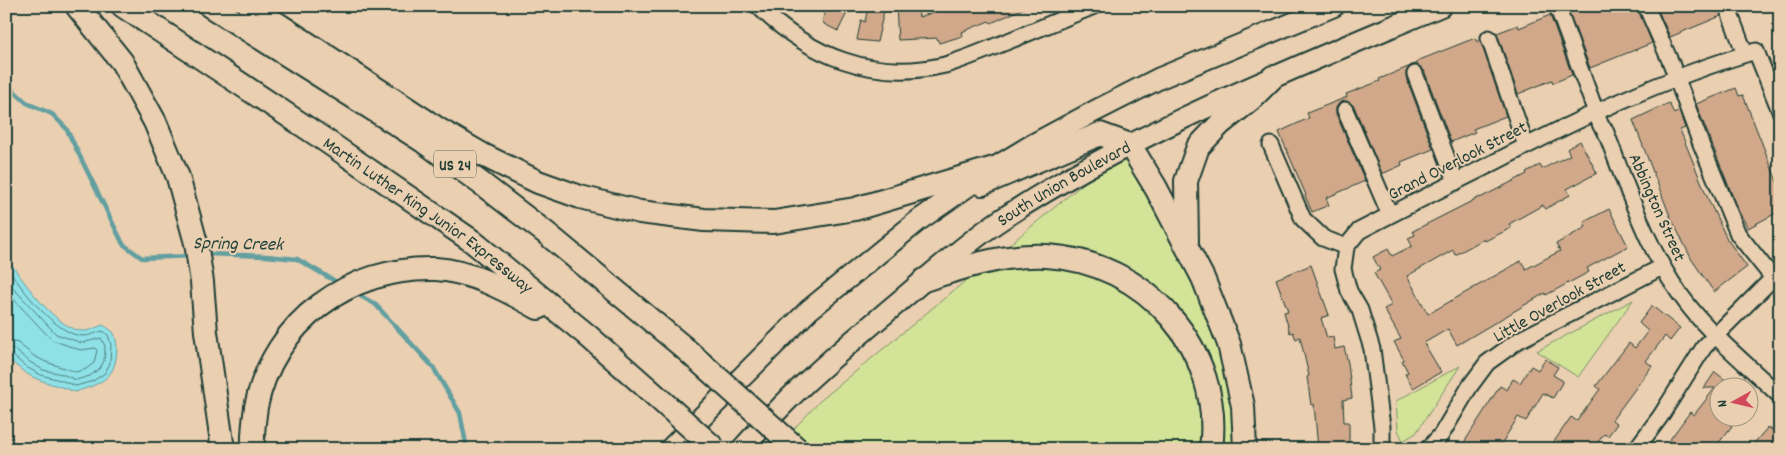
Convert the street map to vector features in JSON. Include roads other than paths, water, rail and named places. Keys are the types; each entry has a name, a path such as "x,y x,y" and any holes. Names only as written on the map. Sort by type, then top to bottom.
{"highway":[{"path":"77,6 122,62 155,122 170,155 187,205 196,243 202,282 206,332 223,449"},
{"name":"Martin Luther King Junior Expressway","path":"123,6 319,136 472,241 587,335 715,449"},
{"name":"US 24","path":"210,6 423,141 482,184 682,346 797,449"},
{"path":"250,6 438,129 483,154 538,182 580,198 640,212 704,220 774,222 855,209 994,168"},
{"path":"1188,248 1186,181 1198,147 1220,124 1250,100 1273,77"},
{"path":"954,196 1100,134 1130,145 1156,188 1204,278 1229,344 1243,406 1245,449"},
{"path":"924,280 976,263 1022,256 1046,256 1067,258 1092,264 1135,284 1166,311 1191,346 1208,392 1212,415 1211,449"},
{"path":"253,449 254,422 259,392 267,371 280,348 306,316 338,293 356,284 393,272 437,269 488,283 505,290 587,335"}],"main road":[{"path":"670,449 809,310 919,220 994,168 1095,111 1160,78 1334,6"},
{"name":"South Union Boulevard","path":"742,449 796,392 963,246 998,222 1081,171 1165,127 1273,77 1441,6"}],"street":[{"path":"758,6 776,24 817,50 858,65 904,69 931,67 966,58 1094,6"},
{"name":"Abbington Street","path":"1557,6 1600,126 1605,130 1662,267 1688,305 1716,335 1780,396"},
{"path":"1636,449 1660,416 1704,347 1776,274 1738,234 1701,144 1677,78 1646,6"},
{"path":"1727,6 1745,54 1756,51 1774,78 1780,111"},
{"path":"1489,38 1526,146"},
{"name":"Grand Overlook Street","path":"1346,247 1359,231 1596,112 1677,78 1745,54"},
{"path":"1415,74 1456,182"},
{"path":"1346,110 1390,215"},
{"path":"1272,144 1303,219 1322,238 1346,247 1343,269 1349,291 1360,310 1372,349 1382,427 1382,449"},
{"name":"Little Overlook Street","path":"1428,449 1441,435 1470,386 1487,364 1519,340 1662,267"}],"water":[{"path":"6,256 40,302 63,323 74,329 85,331 103,325 113,332 117,349 115,362 104,380 75,392 31,376 6,357"}],"waterway":[{"name":"Spring Creek","path":"6,84 27,103 52,114 66,128 123,244 142,258 192,256"},
{"name":"Spring Creek","path":"205,254 297,259 340,284"},
{"name":"Spring Creek","path":"355,293 375,304 433,367 460,413 467,449"}]}
